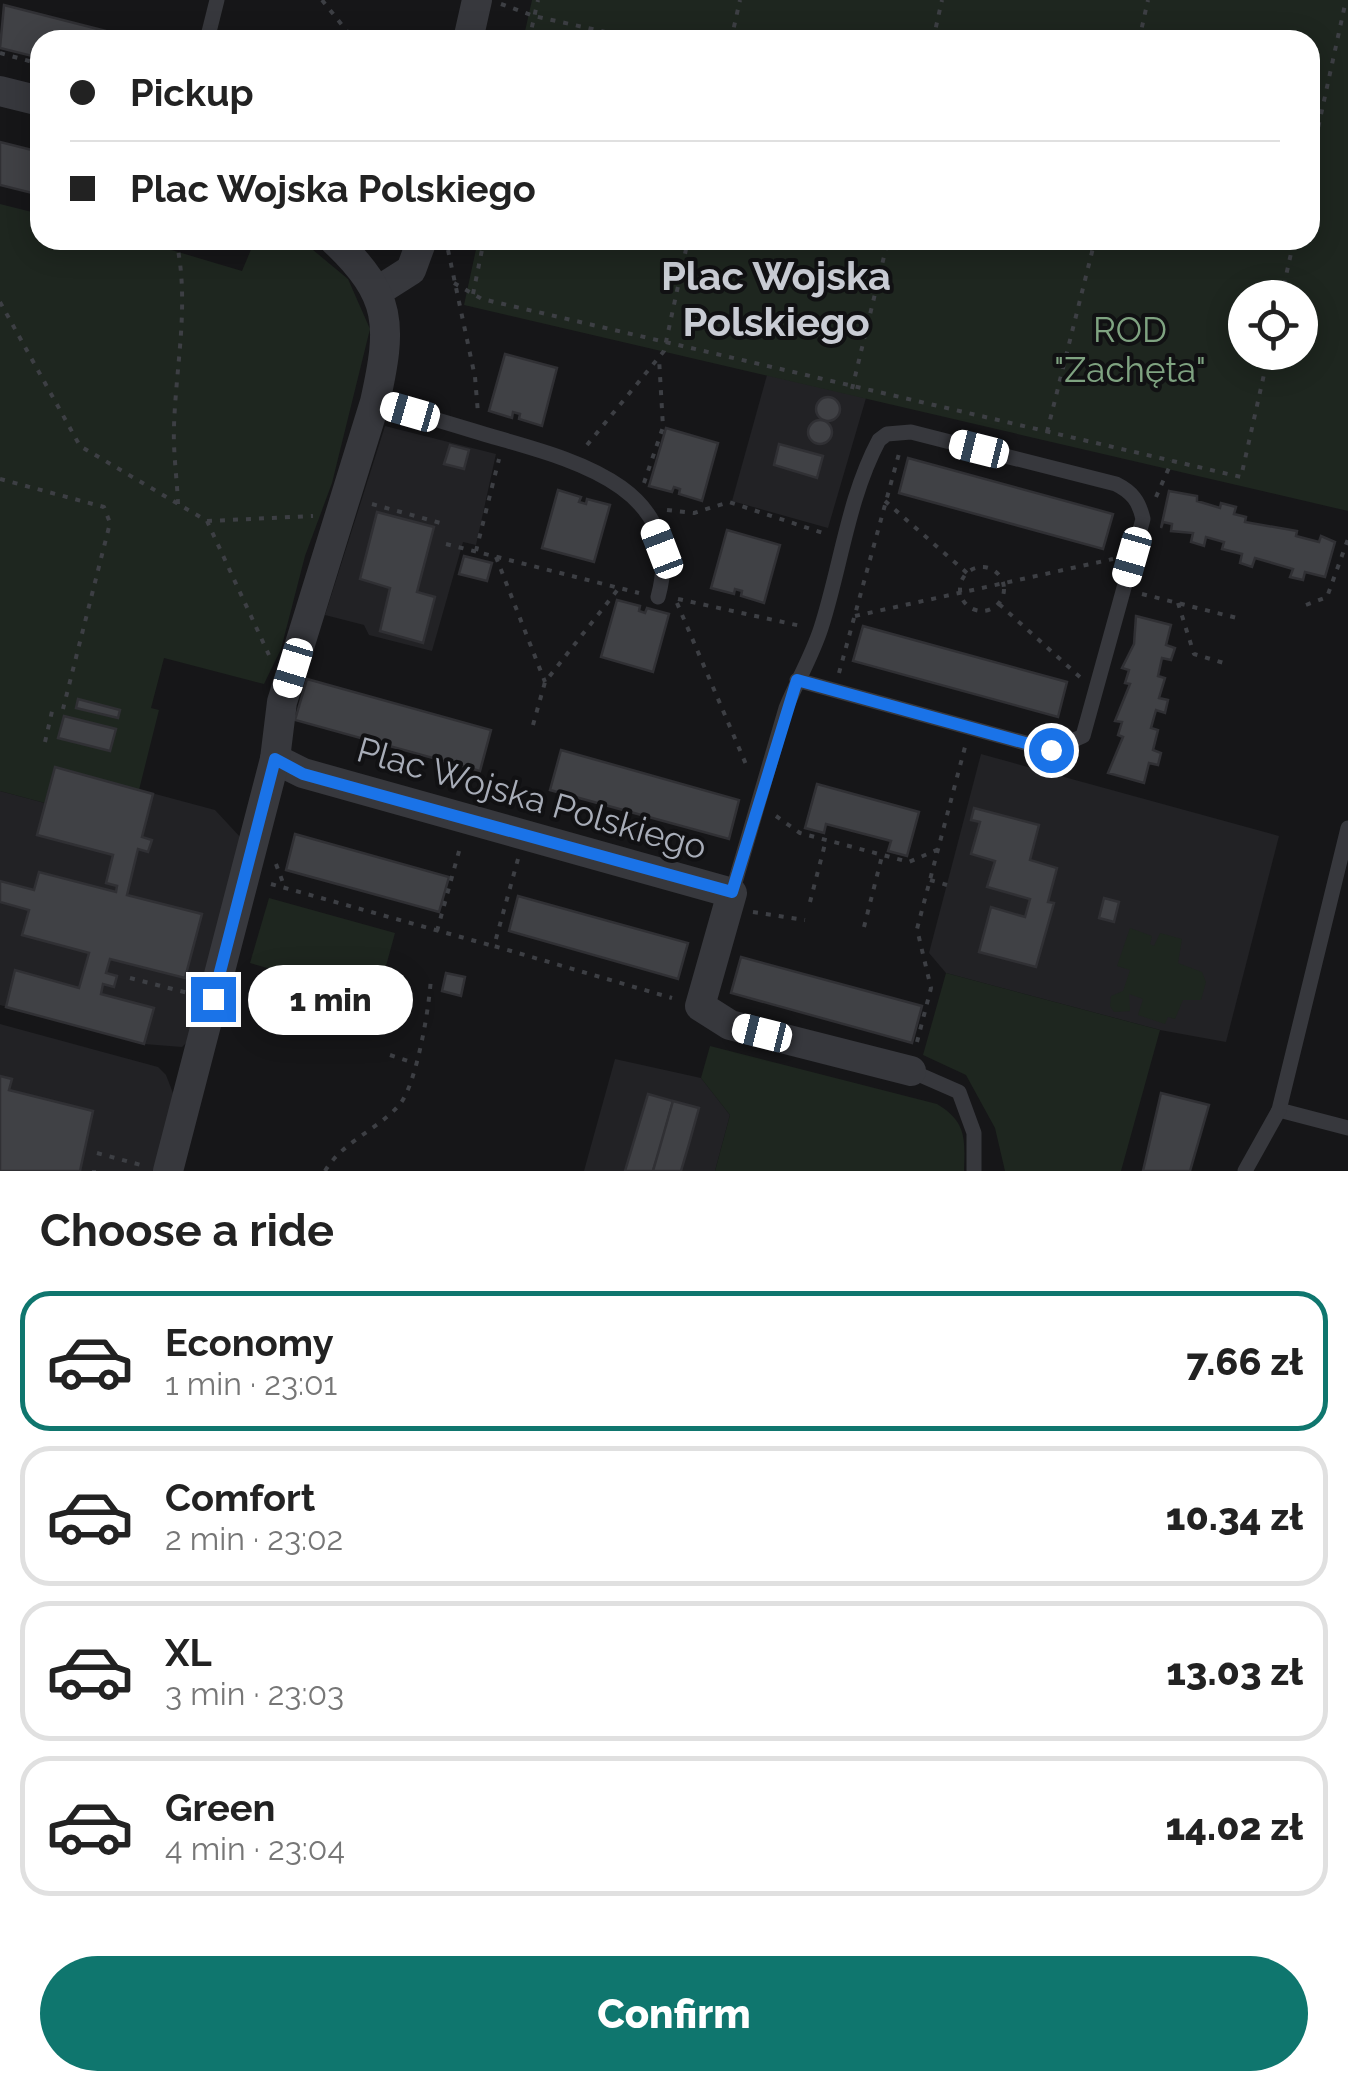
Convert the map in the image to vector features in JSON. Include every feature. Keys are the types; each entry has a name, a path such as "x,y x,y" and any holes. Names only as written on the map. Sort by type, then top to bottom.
{"street":[{"path":"472,30 484,3"},
{"path":"0,91 30,98"},
{"path":"158,1169 275,759 282,702 375,402 388,337 378,291 343,250"},
{"path":"378,291 412,270 419,250"},
{"name":"Plac Wojska Polskiego","path":"275,759 303,774 737,905 700,1006"},
{"path":"700,1006 730,1025 912,1060"}],"lane":[{"path":"209,30 217,0"},
{"path":"375,402 574,461 610,478 638,502 662,549 666,569 658,598"},
{"path":"737,905 756,811 797,680 820,630 879,440 905,431 1116,484 1130,491 1141,508 1143,519 1083,736 1068,745 1051,750 797,680"},
{"path":"1245,1171 1279,1110 1348,828"},
{"path":"912,1060 959,1092 974,1133 974,1171"},
{"path":"1279,1110 1348,1128"}],"path":[{"path":"322,0 346,30"},
{"path":"531,30 538,0"},
{"path":"733,30 740,0"},
{"path":"935,30 942,0"},
{"path":"1142,30 1148,0"},
{"path":"1320,119 1346,0"},
{"path":"484,3 596,30"},
{"path":"0,53 30,61"},
{"path":"177,250 182,282 182,347 174,427 178,504"},
{"path":"448,250 475,377 480,432"},
{"path":"473,294 482,250"},
{"path":"574,461 659,358 666,344 686,250"},
{"path":"852,389 886,250"},
{"path":"1048,432 1093,250"},
{"path":"1285,280 1292,250"},
{"path":"454,283 473,294 910,405 1241,477 1265,370"},
{"path":"0,302 80,446 208,521 325,515"},
{"path":"659,358 663,426 638,502 694,513 730,502 845,540"},
{"path":"476,552 504,440"},
{"path":"834,691 901,446"},
{"path":"1141,508 1160,493 1172,461"},
{"path":"0,480 104,507 110,523 63,709"},
{"path":"358,500 444,524"},
{"path":"885,501 966,573"},
{"path":"208,521 274,665"},
{"path":"1306,605 1328,597 1348,538"},
{"path":"446,544 658,598"},
{"path":"496,557 545,682"},
{"path":"855,616 1132,557"},
{"path":"966,573 988,567 1004,585"},
{"path":"960,594 966,573"},
{"path":"999,604 1004,585"},
{"path":"532,725 545,682 619,588"},
{"path":"1123,589 1237,618"},
{"path":"960,594 976,611 999,604"},
{"path":"752,780 675,598 820,630"},
{"path":"1178,603 1194,654 1224,663"},
{"path":"999,604 1086,682 1097,686"},
{"path":"45,742 53,707"},
{"path":"912,1060 931,988 917,929 970,729"},
{"path":"756,811 826,840 910,862 938,848"},
{"path":"436,930 460,843 459,832"},
{"path":"810,902 826,840"},
{"path":"864,927 882,856"},
{"path":"494,946 517,862"},
{"path":"257,880 700,1006"},
{"path":"930,880 948,885"},
{"path":"737,905 805,920"},
{"path":"325,1171 334,1156 401,1103 430,1012 430,976"},
{"path":"130,978 203,997"},
{"path":"390,1054 414,1063"},
{"path":"97,1153 158,1169"}],"shaded area":[{"path":"767,375 866,398 828,528 732,501"},
{"path":"385,426 496,454 476,545 463,542 432,651 369,635 364,625 325,615"},
{"path":"981,754 1279,836 1226,1042 1160,1030 946,973 929,953"},
{"path":"55,767 215,810 241,838 191,1038 182,1047 144,1044 0,1005 0,791 45,803"},
{"path":"0,1024 158,1067 166,1075 176,1101 158,1171 0,1171"},
{"path":"615,1059 701,1078 730,1115 715,1171 584,1171"}],"green space":[{"name":"ROD \"Zachęta\"","path":"532,0 1348,0 1348,511 464,305 476,250 1320,250 1320,30 525,30"},
{"path":"0,204 30,212 30,250 172,250 242,271 251,250 313,250 348,279 370,329 332,483 305,556 281,649 264,684 164,658 151,708 159,710 139,790 55,767 45,803 0,791"},
{"path":"269,898 395,933 377,999 250,963"},
{"path":"1130,928 1152,936 1150,944 1154,946 1160,933 1182,939 1178,963 1202,972 1206,982 1201,1000 1183,1000 1175,1019 1168,1017 1165,1024 1138,1015 1143,999 1129,994 1130,1011 1114,1012 1110,1006 1111,996 1123,991 1130,970 1117,966"},
{"path":"946,973 1160,1030 1121,1171 1005,1171 995,1128 966,1075 923,1055"},
{"path":"710,1046 937,1104 954,1118 962,1132 964,1171 715,1171 730,1115 701,1078"}],"building":[{"path":"4,5 102,30 30,30 30,56 0,48"},
{"path":"0,142 30,150 30,192 0,185"},
{"path":"505,354 557,368 542,426 519,419 520,414 513,412 512,418 489,411"},
{"path":"828,397 837,400 837,418 828,421 819,418 816,409 819,400"},
{"path":"820,420 832,432 820,444 808,432"},
{"path":"666,428 718,443 702,501 679,494 680,489 674,487 672,492 649,486"},
{"path":"779,444 823,456 817,478 774,465"},
{"path":"450,445 469,450 464,469 444,464"},
{"path":"908,458 1113,514 1103,549 899,493"},
{"path":"558,490 581,497 579,502 586,504 587,499 610,505 594,562 542,548"},
{"path":"1169,491 1197,496 1197,501 1220,508 1221,503 1236,507 1234,514 1246,517 1245,522 1297,531 1296,536 1319,542 1321,536 1335,542 1325,577 1305,572 1303,580 1290,577 1293,569 1255,558 1252,567 1240,563 1242,554 1222,549 1224,542 1206,537 1204,546 1191,542 1193,533 1171,531 1172,524 1163,522 1161,528"},
{"path":"377,512 434,527 417,592 435,597 423,643 380,631 390,588 360,579"},
{"path":"727,530 780,545 764,603 741,596 742,591 735,589 734,594 711,588"},
{"path":"464,556 492,563 487,581 459,574"},
{"path":"617,600 640,606 639,611 645,613 647,608 669,614 653,672 601,657"},
{"path":"1136,616 1171,625 1166,645 1175,648 1171,660 1162,658 1158,676 1165,678 1159,698 1168,700 1165,713 1156,710 1151,728 1158,730 1153,750 1161,753 1158,765 1149,763 1144,783 1108,773 1123,737 1118,735 1122,722 1115,721 1130,684 1125,683 1129,670 1122,668 1134,644"},
{"path":"863,626 1067,682 1058,717 853,661"},
{"path":"307,679 491,730 480,771 295,720"},
{"path":"78,699 120,710 118,718 76,708"},
{"path":"64,716 116,729 110,751 58,738"},
{"path":"561,750 739,800 729,839 550,790"},
{"path":"55,767 153,794 142,837 152,840 148,852 138,849 127,895 202,914 185,978 110,959 106,973 117,976 114,987 103,984 101,994 154,1008 144,1044 6,1007 15,970 79,988 89,953 22,935 29,910 0,902 0,881 34,890 39,872 116,892 117,886 106,883 113,855 37,835"},
{"path":"817,784 919,812 907,856 888,851 891,841 826,824 824,833 805,828"},
{"path":"974,808 1039,825 1030,860 1057,868 1048,902 1054,903 1036,967 979,952 991,907 1025,917 1030,899 987,887 995,861 971,854 980,822 971,820"},
{"path":"295,834 449,877 439,912 286,870"},
{"path":"518,896 688,943 678,979 509,931"},
{"path":"1104,898 1119,902 1114,922 1099,918"},
{"path":"741,957 922,1006 912,1043 731,993"},
{"path":"446,973 465,977 461,996 442,991"},
{"path":"0,1076 12,1079 9,1090 93,1111 80,1171 0,1171"},
{"path":"1161,1093 1209,1105 1190,1171 1143,1171"},
{"path":"648,1094 673,1101 660,1149 653,1171 625,1171"},
{"path":"673,1101 699,1108 689,1144 681,1171 653,1171"}],"district":[{"name":"Plac Wojska Polskiego","path":"776,298"}],"route":[{"path":"213,999 275,759 303,774 732,892 797,680 1051,750"}]}
